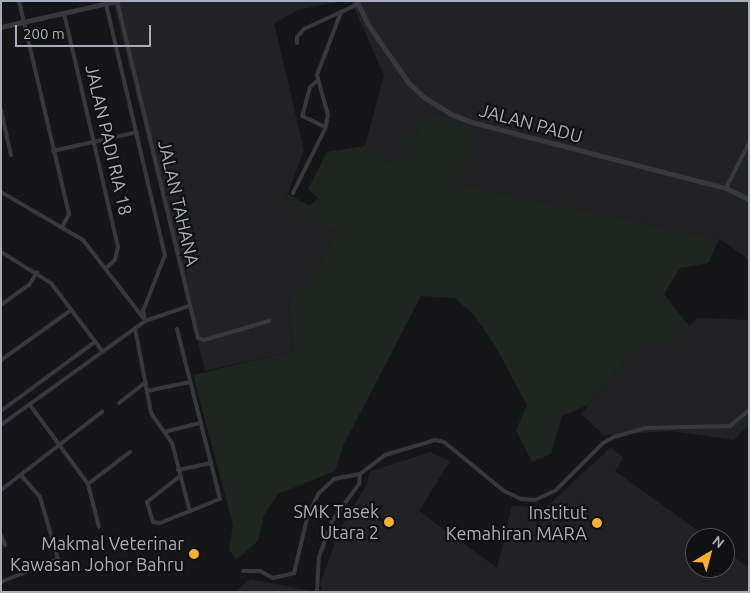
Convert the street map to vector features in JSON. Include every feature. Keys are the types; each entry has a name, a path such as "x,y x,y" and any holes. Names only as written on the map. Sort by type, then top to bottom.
{"street":[{"path":"20,1 53,152 69,214 62,227"},
{"path":"1,27 117,1"},
{"name":"JALAN TAHANA","path":"117,1 189,306 200,340 269,321"},
{"path":"297,44 297,37 304,29 358,3"},
{"name":"JALAN PADU","path":"358,3 372,31 415,90 451,114 510,133 726,188 749,199"},
{"path":"106,4 165,255 143,311 145,321"},
{"path":"326,127 302,116 310,87 317,81 342,12"},
{"name":"JALAN PADI RIA 18","path":"64,13 119,251 116,260 105,269"},
{"path":"293,193 326,127 326,102 317,81"},
{"path":"1,110 11,155"},
{"path":"53,152 137,132"},
{"path":"726,188 749,143"},
{"path":"1,192 83,240 145,321"},
{"path":"1,252 37,272 52,283 103,352"},
{"path":"1,305 29,285 37,272"},
{"path":"1,425 145,321 189,306"},
{"path":"1,360 72,310"},
{"path":"135,328 151,413 172,443 190,512"},
{"path":"177,329 220,500 160,523 150,519 147,509 150,497 180,476"},
{"path":"1,411 95,342"},
{"path":"119,402 146,382"},
{"path":"147,391 190,382"},
{"path":"37,384 44,395"},
{"path":"30,405 88,484 98,528"},
{"path":"244,571 260,571 273,578 294,573 307,519 318,494 334,479 360,474 385,455 435,440 444,442 504,491 520,499 535,500 556,490 603,444 614,437 646,428 730,426 749,410"},
{"path":"1,490 59,443 102,412"},
{"path":"164,432 201,422"},
{"path":"88,484 130,452"},
{"path":"178,470 211,462"},
{"path":"317,592 319,557 332,521 359,484 360,474"},
{"path":"1,582 58,559 40,497 21,475"},
{"path":"1,535 5,545"}],"shaded area":[{"path":"113,1 344,1 301,9 274,23 304,150 284,204 336,230 322,263 288,302 294,351 205,371"},
{"path":"351,1 749,1 749,259 719,239 460,184 434,112 392,165 365,146 384,75"},
{"path":"434,112 474,134 460,184 719,239 708,263 680,268 664,294 689,326 671,342 649,342 634,348 588,405 562,416 551,454 532,462 516,430 527,405 494,344 474,315 455,298 421,296 343,446 335,471 278,494 264,515 258,541 236,560 229,549 233,525 193,375 294,351 288,302 322,263 336,230 284,204 288,194 310,206 318,198 308,189 327,152 365,146 392,165"},
{"path":"698,318 749,320 749,424 734,440 672,431 604,435 581,414 634,348 649,342 671,342"},
{"path":"611,447 623,458 615,471 694,528 685,528 685,578 735,578 735,558 749,568 749,592 323,592 320,585 338,533 367,484 369,472 430,452 450,461 419,511 497,568 512,506 546,507"},
{"path":"250,579 312,591 312,592 235,592"}],"place":[{"name":"SMK Tasek Utara 2","path":"389,522"},
{"name":"Institut Kemahiran MARA","path":"597,523"},
{"name":"Makmal Veterinar Kawasan Johor Bahru","path":"194,554"}]}
